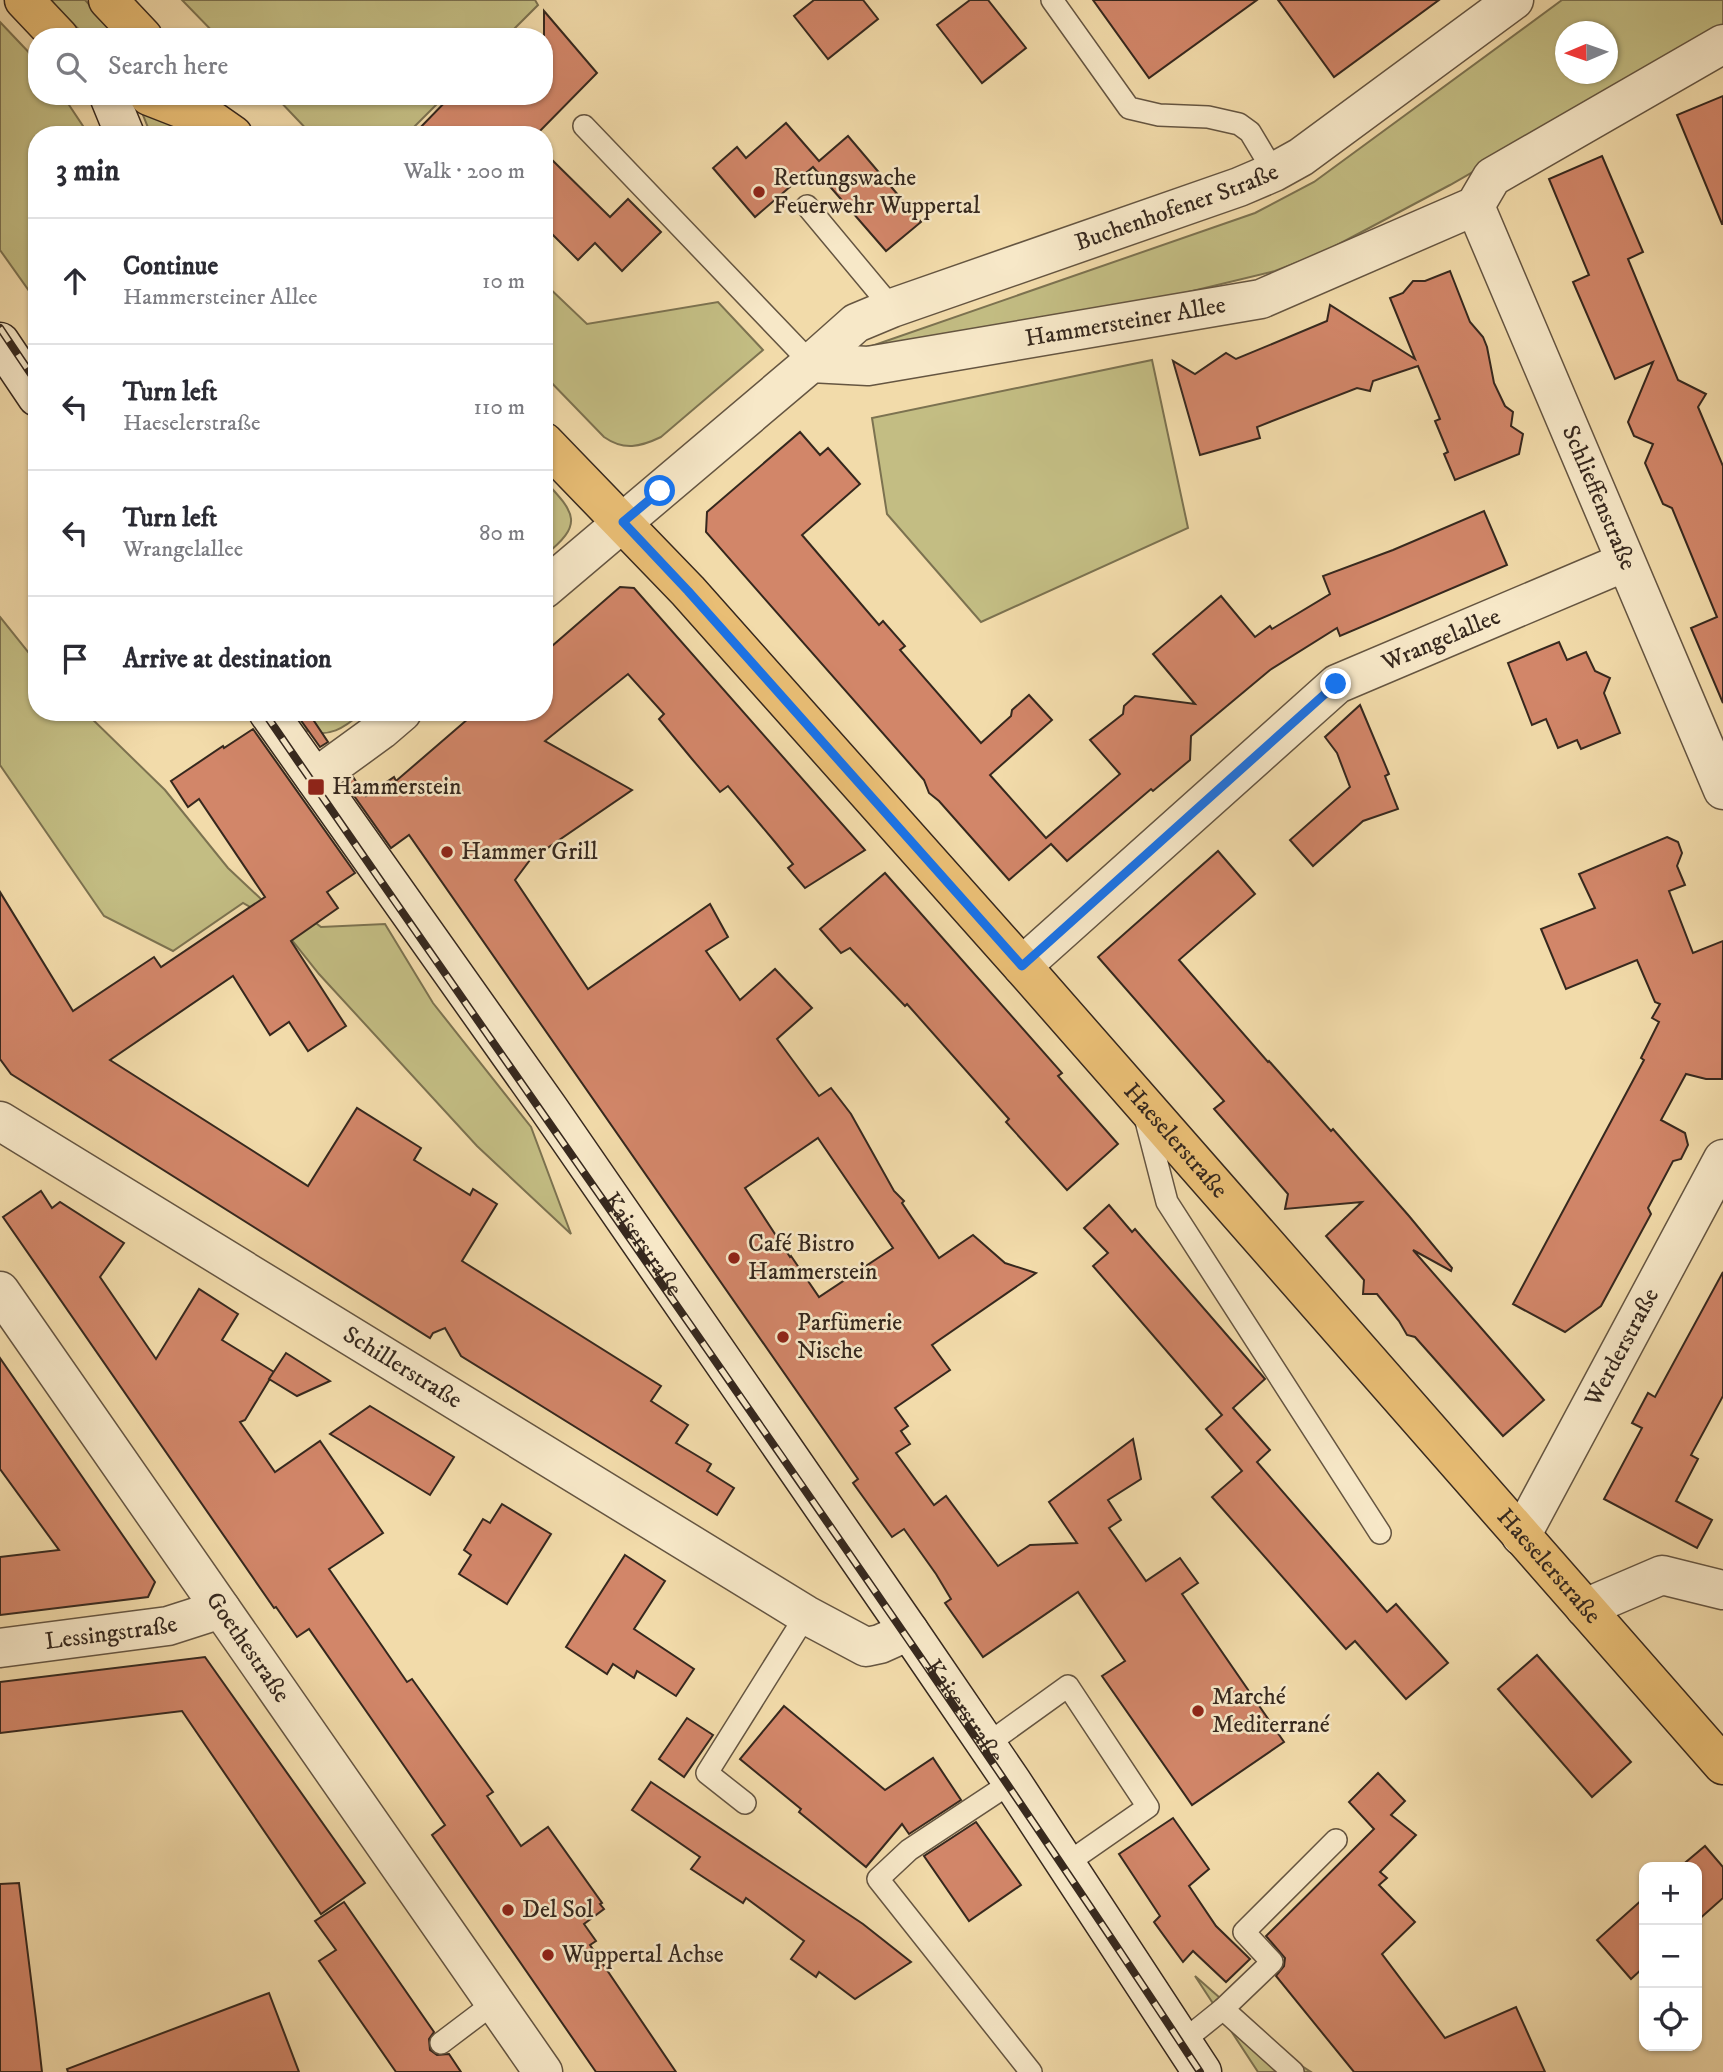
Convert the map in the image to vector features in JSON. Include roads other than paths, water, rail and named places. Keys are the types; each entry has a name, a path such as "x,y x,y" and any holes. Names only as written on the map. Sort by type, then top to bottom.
{"main road":[{"path":"24,0 50,28"},
{"path":"108,0 134,28"},
{"path":"176,105 213,117"},
{"name":"Haeselerstraße","path":"553,451 688,591 1022,966 1723,1765"}],"street":[{"name":"Buchenhofener Straße","path":"811,363 856,323 892,308 1274,172 1301,156 1514,0"},
{"path":"1475,206 1492,177 1723,44"},
{"path":"113,105 121,126"},
{"name":"Hammersteiner Allee","path":"811,363 868,366 1261,299 1475,206"},
{"name":"Schlieffenstraße","path":"1475,206 1723,790"},
{"path":"14,348 28,378"},
{"path":"553,581 811,363"},
{"name":"Wrangelallee","path":"1022,966 1336,684 1625,562"},
{"name":"Kaiserstraße","path":"274,721 549,1109 909,1631 1012,1782 1192,2057"},
{"path":"315,778 392,721"},
{"name":"Schillerstraße","path":"0,1121 806,1615 866,1647 909,1631"},
{"name":"Werderstraße","path":"1521,1536 1723,1158"},
{"name":"Goethestraße","path":"0,1291 543,2072"},
{"path":"1586,1608 1662,1574 1723,1590"},
{"name":"Lessingstraße","path":"0,1648 168,1626 221,1609"}],"lane":[{"path":"1052,0 1129,108 1159,115 1208,117 1239,124 1250,132 1274,172"},
{"path":"584,126 811,363"},
{"path":"807,206 892,308"},
{"path":"1141,1102 1167,1202 1380,1533"},
{"path":"745,1803 707,1773 806,1615"},
{"path":"986,1745 1068,1686 1148,1807 1066,1864"},
{"name":"Kaiserstraße","path":"1012,1782 909,1850 878,1879 1031,2072"},
{"path":"1192,2057 1223,2009 1272,1962 1244,1932 1336,1840"},
{"path":"441,2043 494,2003"},
{"path":"1223,2009 1293,2072"}],"railway":[{"path":"0,328 28,370"},
{"path":"270,721 853,1559 1200,2072"}],"place":[{"name":"Rettungswache Feuerwehr Wuppertal","path":"759,192"},
{"name":"Hammerstein","path":"316,787"},
{"name":"Hammer Grill","path":"447,852"},
{"name":"Café Bistro Hammerstein","path":"734,1258"},
{"name":"Parfümerie Nische","path":"783,1337"},
{"name":"Marché Mediterrané","path":"1198,1711"},
{"name":"Del Sol","path":"508,1910"},
{"name":"Wuppertal Achse","path":"548,1955"}]}
